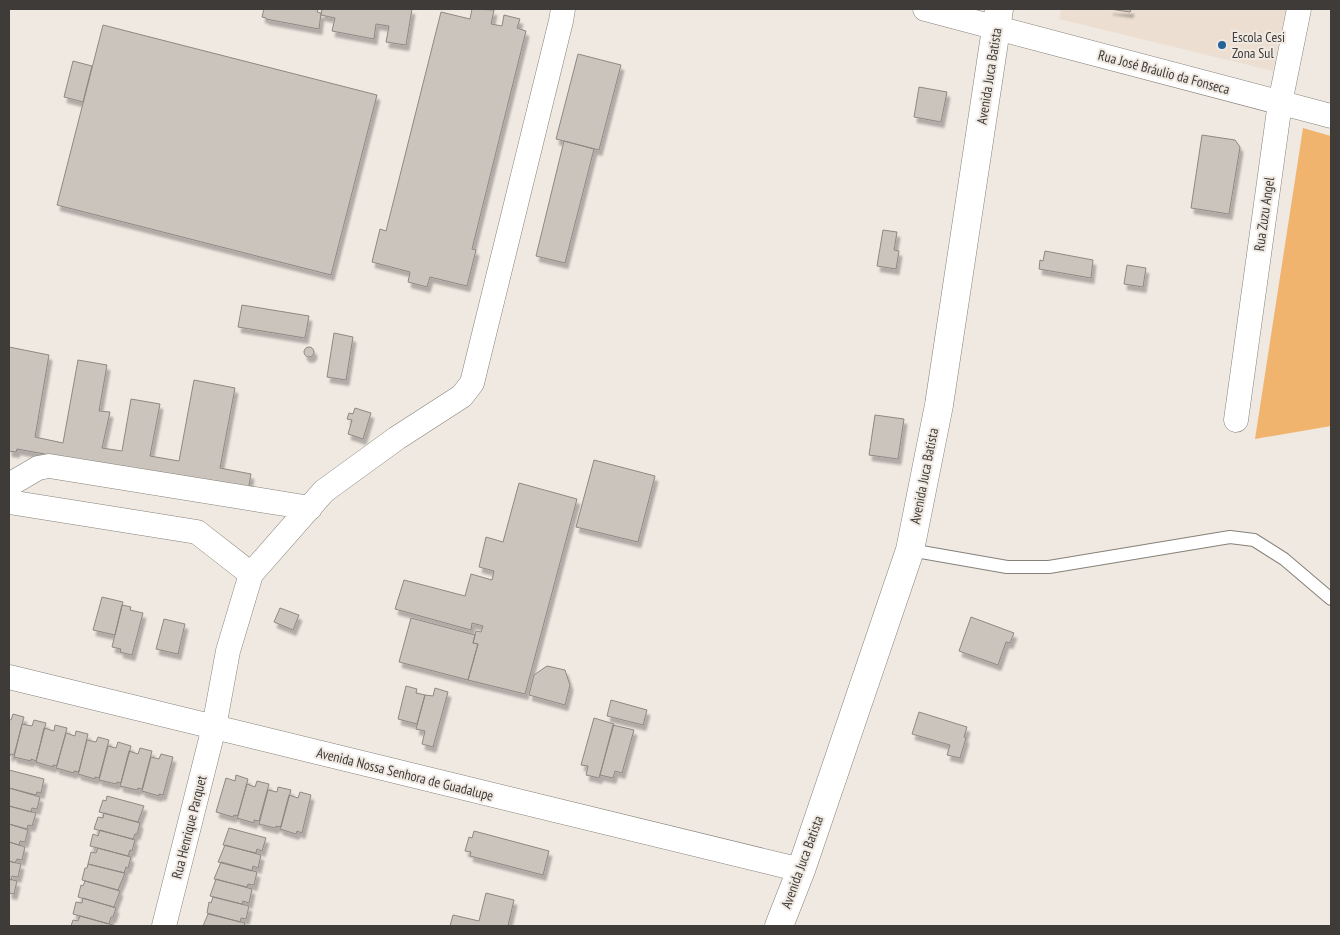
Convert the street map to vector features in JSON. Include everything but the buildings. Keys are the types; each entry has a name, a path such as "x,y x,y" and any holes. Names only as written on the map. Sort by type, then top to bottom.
{"main road":[{"name":"Avenida Juca Batista","path":"779,926 801,870 910,550 938,405 998,18"}],"street":[{"path":"9,502 197,532 251,574 324,491 397,438 462,396 472,384 562,21 563,9"},
{"name":"Rua José Bráulio da Fonseca","path":"925,9 998,18 1280,103 1331,116"},
{"name":"Rua Zuzu Angel","path":"1236,420 1280,103 1299,9"},
{"path":"9,485 38,468 49,466 310,508"},
{"name":"Rua Henrique Parquet","path":"164,926 214,727 228,652 251,574"},
{"name":"Avenida Nossa Senhora de Guadalupe","path":"9,677 801,870"}],"lane":[{"path":"910,550 1007,567 1049,567 1230,537 1254,540 1284,559 1331,599"}],"shaded area":[{"name":"Escola Cesi Zona Sul","path":"1061,9 1286,9 1273,71 1059,19"},
{"path":"1303,128 1331,136 1331,426 1255,439"}],"place":[{"name":"Escola Cesi Zona Sul","path":"1222,45"}]}
